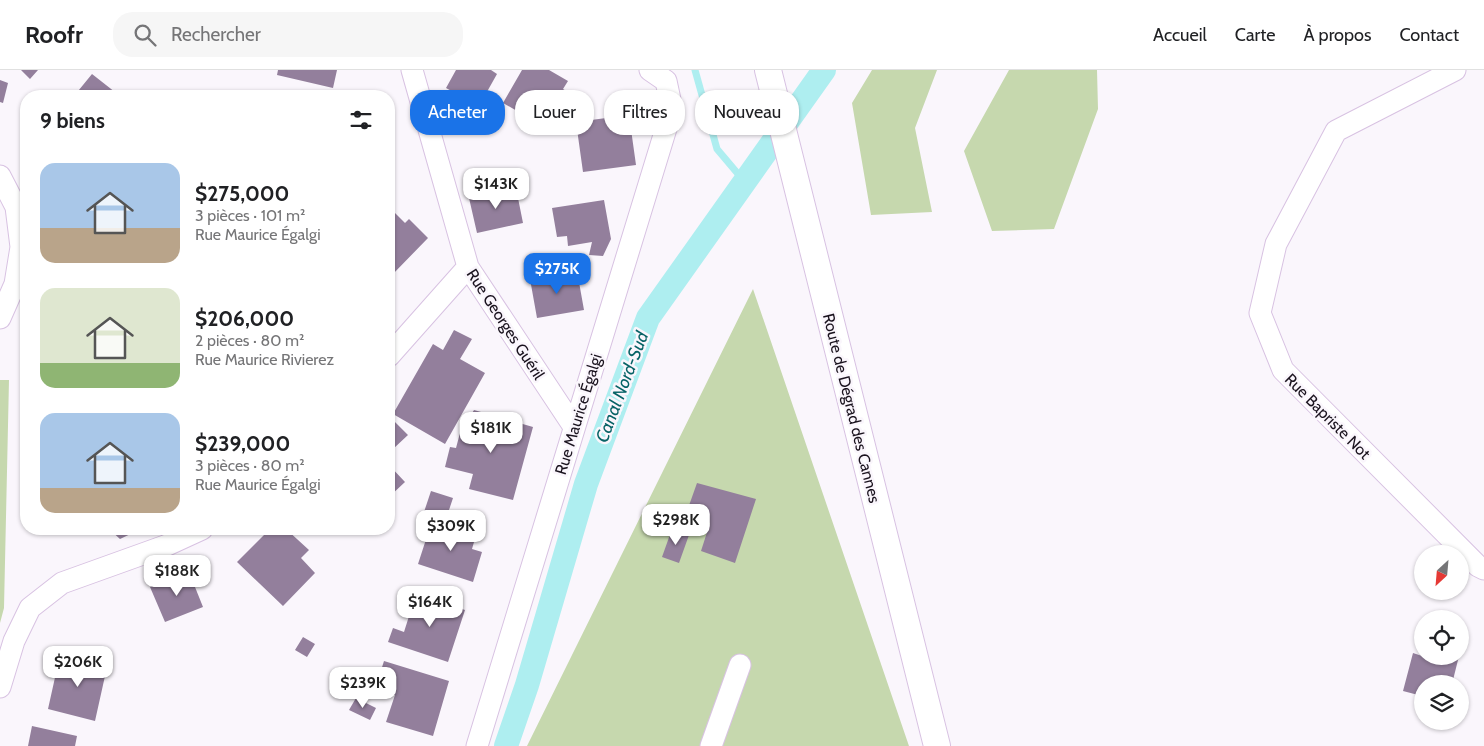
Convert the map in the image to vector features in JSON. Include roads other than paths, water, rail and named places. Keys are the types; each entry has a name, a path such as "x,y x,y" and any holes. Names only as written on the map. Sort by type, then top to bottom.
{"street":[{"name":"Rue Georges Guéril","path":"412,70 468,267 574,427"},
{"name":"Route de Dégrad des Cannes","path":"768,70 936,746"},
{"name":"Rue Bapriste Not","path":"1455,70 1336,131 1276,244 1260,313 1283,370 1478,566 1484,569"},
{"name":"Rue Maurice Égalgi","path":"477,746 672,109 658,75"},
{"path":"0,176 16,207 20,239"},
{"path":"0,318 15,284 20,253"},
{"path":"395,349 468,267"},
{"path":"0,687 14,641 30,608 62,583 165,546 189,535"},
{"path":"711,746 740,665"}],"waterway":[{"path":"695,70 717,149 744,181"},
{"name":"Canal Nord-Sud","path":"506,746 527,685 586,484 648,318 824,70"}]}
